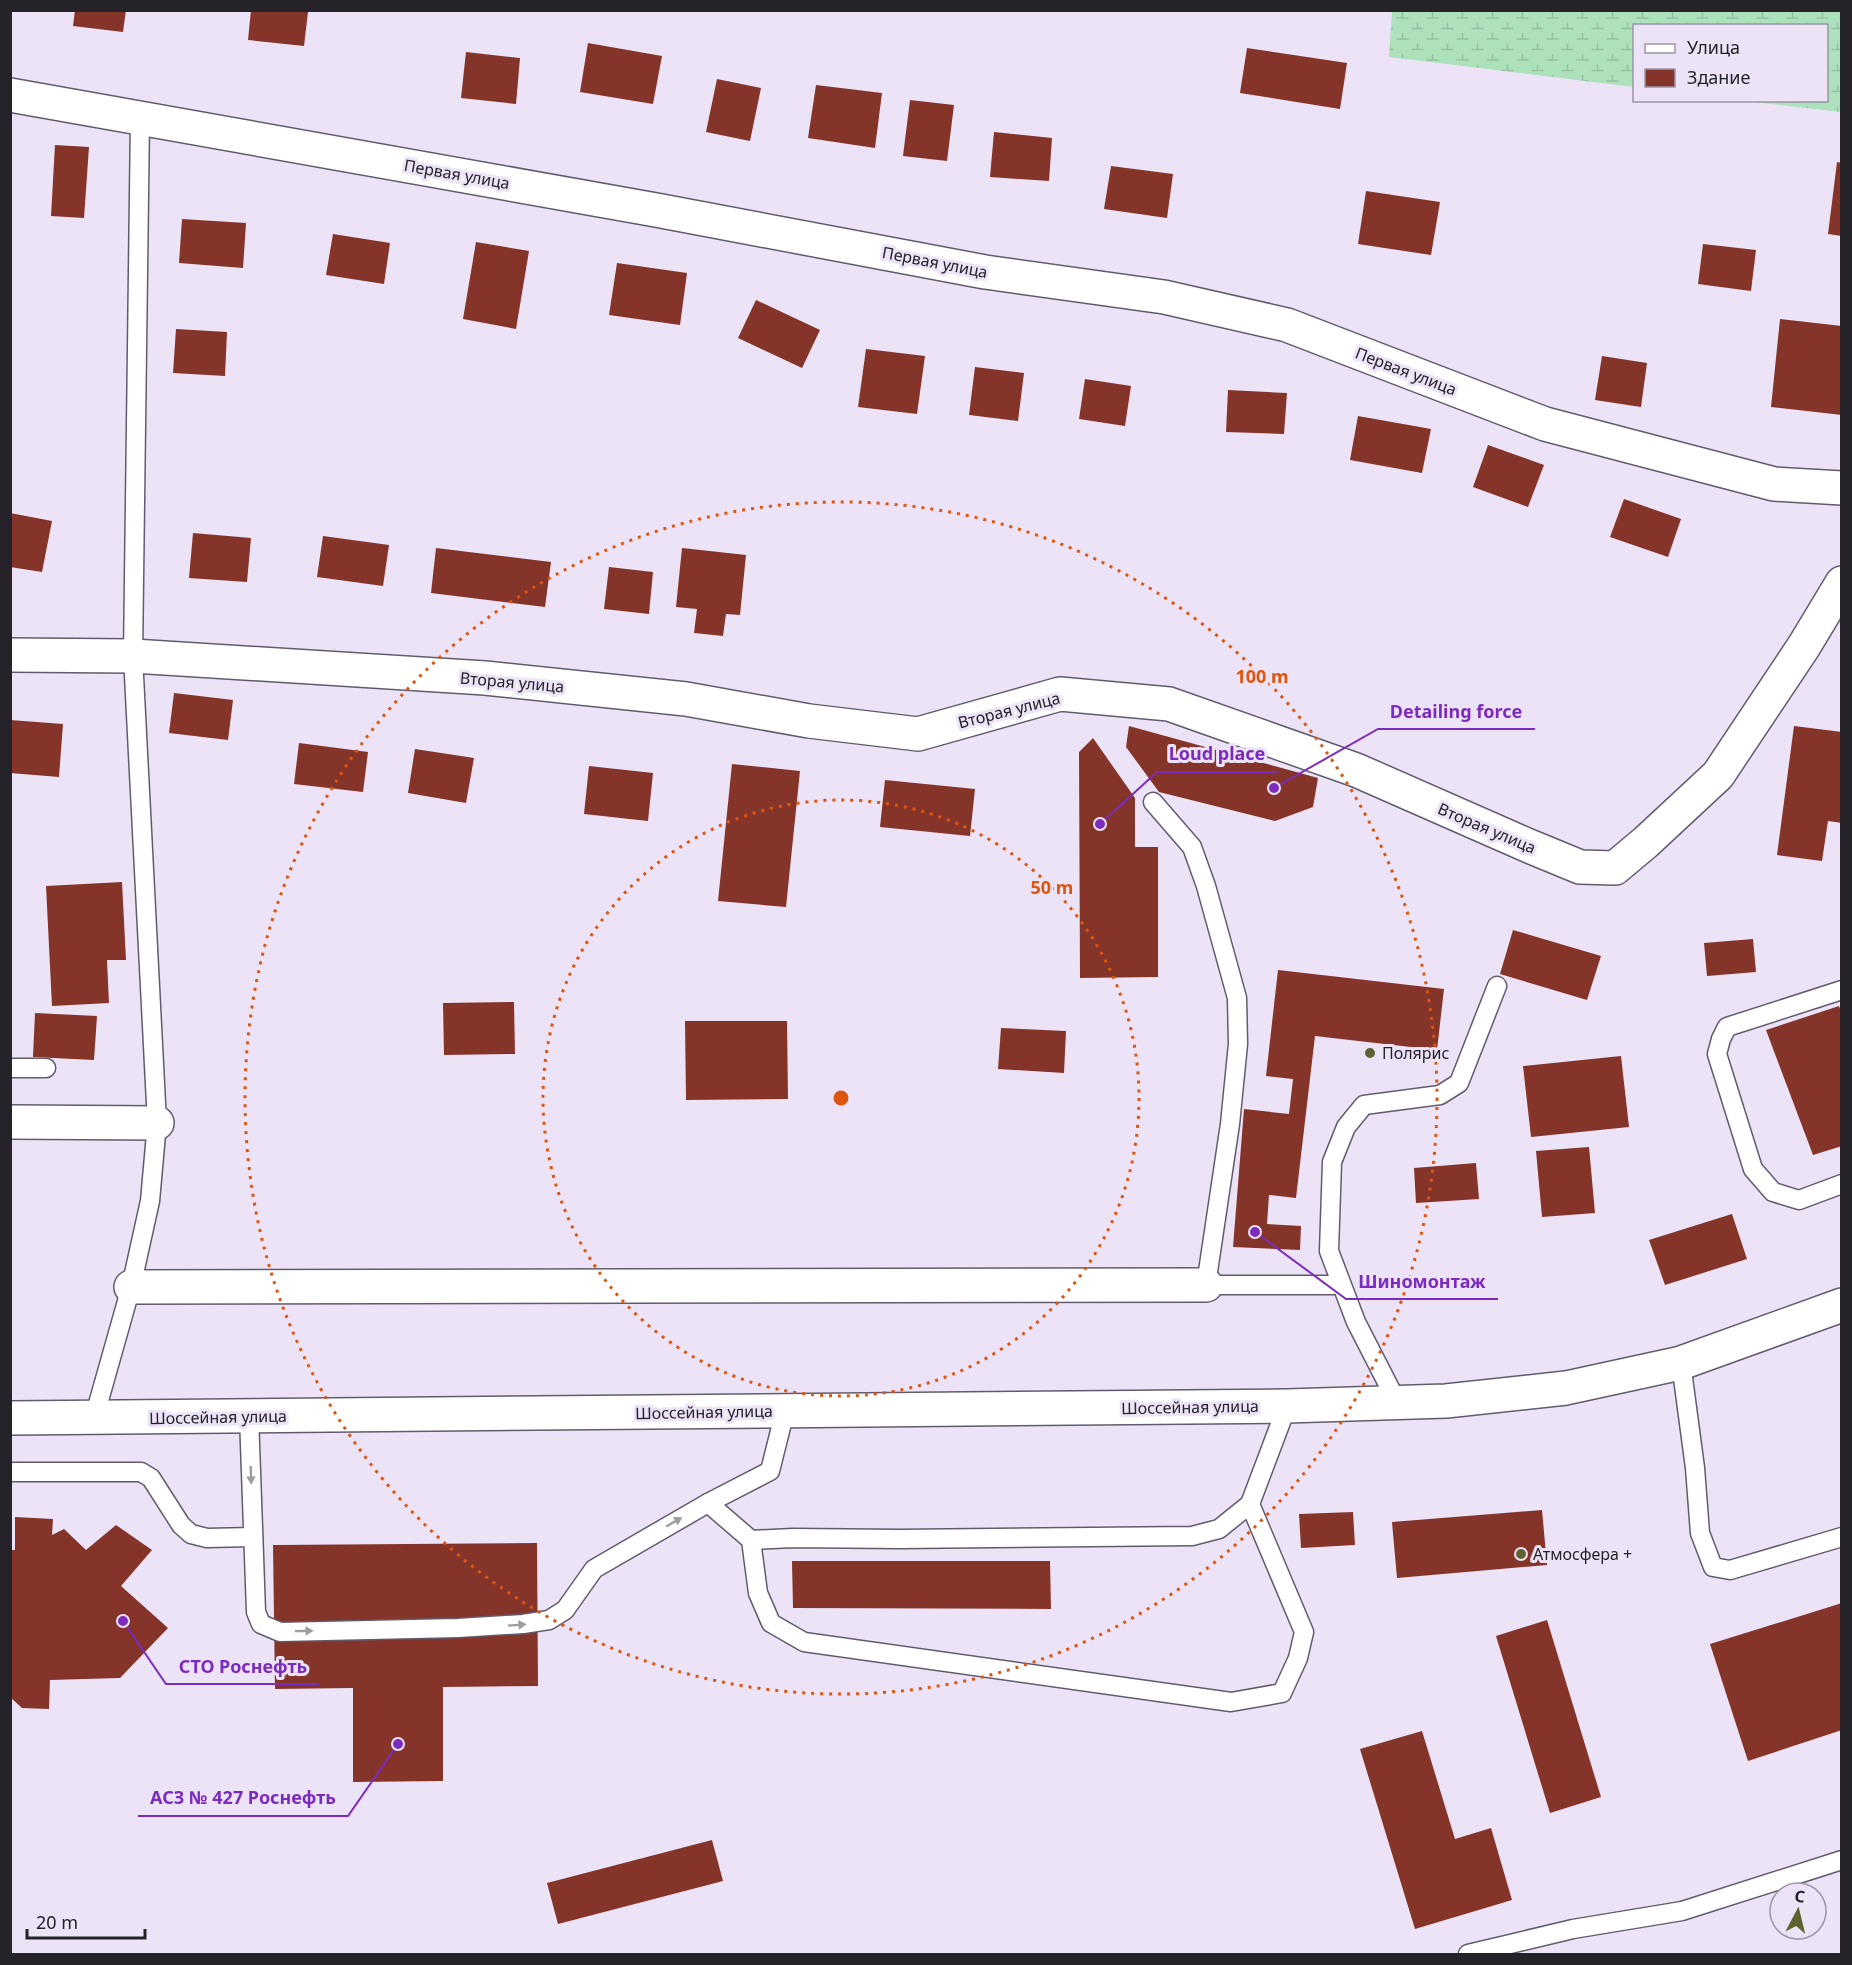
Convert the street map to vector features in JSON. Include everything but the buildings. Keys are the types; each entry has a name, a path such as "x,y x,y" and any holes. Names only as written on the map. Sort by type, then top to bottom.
{"street":[{"name":"Первая улица","path":"10,95 656,210 985,272 1164,297 1287,325 1545,424 1774,484 1842,488"},
{"name":"Вторая улица","path":"10,655 133,656 484,678 686,699 809,721 918,734 1060,694 1169,704 1356,771 1580,867 1615,868 1718,775 1804,646 1842,583"},
{"path":"10,1122 157,1123"},
{"path":"131,1287 1206,1285"},
{"name":"Шоссейная улица","path":"10,1418 1287,1406 1446,1401 1566,1388 1681,1363 1842,1305"}],"lane":[{"path":"94,1418 131,1287 150,1201 157,1123 133,656 140,118"},
{"path":"1153,801 1192,847 1206,886 1237,998 1238,1044 1230,1124 1206,1285 1341,1285"},
{"path":"1397,1402 1356,1322 1329,1251 1332,1162 1346,1127 1364,1105 1440,1095 1459,1083 1497,987"},
{"path":"1842,990 1727,1027 1717,1054 1753,1169 1773,1192 1799,1200 1842,1184"},
{"path":"10,1068 46,1068"},
{"path":"1681,1363 1695,1468 1700,1533 1713,1567 1730,1570 1842,1537"},
{"path":"751,1540 1192,1536 1219,1529 1250,1504 1287,1406"},
{"path":"249,1416 256,1612 261,1624 280,1632 523,1624 549,1620 565,1610 594,1569 708,1503 770,1471 785,1411"},
{"path":"10,1472 141,1472 151,1478 181,1525 191,1534 207,1538 254,1537"},
{"path":"708,1503 751,1540 758,1593 771,1623 804,1642 1231,1702 1282,1693 1299,1658 1304,1632 1250,1504"},
{"path":"1468,1954 1574,1929 1682,1911 1842,1860"}],"green space":[{"path":"1392,11 1841,11 1841,112 1753,102 1828,102 1828,24 1633,24 1633,87 1389,57"}],"place":[{"name":"Detailing force","path":"1274,788"},
{"name":"Loud place","path":"1100,824"},
{"name":"Полярис","path":"1370,1053"},
{"name":"Шиномонтаж","path":"1255,1232"},
{"name":"Атмосфера +","path":"1521,1554"},
{"name":"СТО Роснефть","path":"123,1621"},
{"name":"АСЗ № 427 Роснефть","path":"398,1744"}]}
